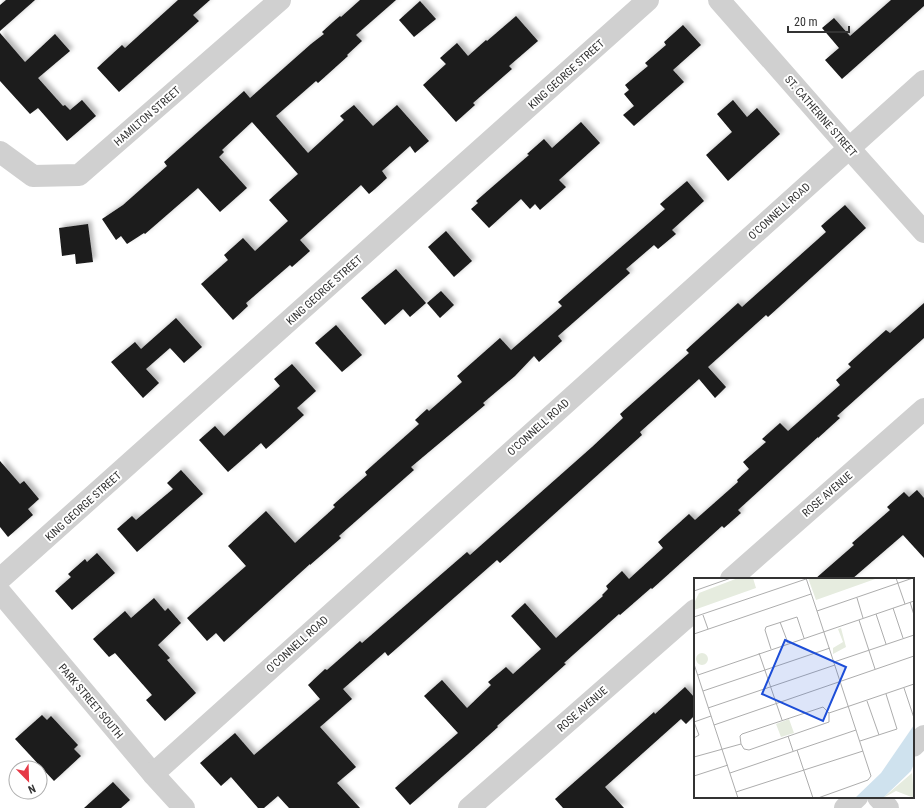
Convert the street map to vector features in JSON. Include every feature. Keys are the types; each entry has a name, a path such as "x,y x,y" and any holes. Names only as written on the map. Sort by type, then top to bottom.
{"street":[{"name":"HAMILTON STREET","path":"0,152 33,176 79,175 280,0"},
{"name":"KING GEORGE STREET","path":"0,579 648,0"},
{"name":"ST. CATHERINE STREET","path":"720,0 924,232"},
{"name":"O'CONNELL ROAD","path":"153,774 924,81"},
{"name":"ROSE AVENUE","path":"732,578 924,410"},
{"name":"PARK STREET SOUTH","path":"0,592 153,774 178,806"},
{"name":"ROSE AVENUE","path":"469,808 694,611"},
{"path":"914,745 924,736"},
{"path":"845,808 857,798"},
{"path":"879,798 888,808"}],"building":[{"path":"6,0 35,0 0,31 0,5"},
{"path":"178,0 210,0 193,15 199,21 119,92 97,68 122,45 125,48"},
{"path":"360,0 396,0 356,35 362,41 347,55 348,56 318,83 316,81 276,116 308,153 344,120 340,116 354,105 373,126 397,105 429,141 415,153 410,146 382,171 387,178 375,189 369,194 361,185 300,240 310,251 292,267 290,265 246,303 248,306 233,320 201,284 228,260 224,255 243,238 255,251 288,221 269,200 298,174 252,122 222,150 224,152 219,157 247,188 220,212 198,188 145,234 144,233 127,244 121,236 116,240 102,219 123,205 167,166 164,162 244,91 250,98 324,34 322,32 333,22"},
{"path":"891,0 924,0 924,6 842,79 825,60 839,48 822,28 834,18 850,36"},
{"path":"420,1 436,19 414,37 399,20"},
{"path":"516,16 538,41 509,66 512,69 473,103 475,105 456,122 423,85 446,64 440,58 457,43 468,56"},
{"path":"683,25 701,45 673,70 684,82 634,126 623,115 634,106 624,94 629,90 625,85 648,66 645,63 666,45 664,42"},
{"path":"0,33 25,62 55,34 70,51 38,78 63,106 65,105 70,110 82,100 96,116 67,141 38,108 30,114 0,81"},
{"path":"733,100 747,117 757,108 780,134 728,181 706,155 732,132 717,114"},
{"path":"581,122 600,143 559,180 566,187 540,210 535,204 530,209 521,199 489,228 471,209 478,203 476,201 529,155 527,154 544,139 552,148"},
{"path":"687,181 704,201 672,230 676,234 658,249 654,245 626,269 630,273 558,336 562,341 539,362 534,356 515,376 483,403 485,405 411,467 414,470 339,536 341,538 224,642 216,633 207,641 187,618 246,566 228,546 266,511 295,543 335,507 333,505 367,475 365,472 419,424 415,420 427,409 429,411 462,382 457,376 500,338 511,350 562,306 558,302 665,209 660,204"},
{"path":"845,205 866,228 768,317 766,315 708,367 726,387 715,398 699,379 640,432 642,435 500,563 497,560 388,656 385,652 343,689 352,699 320,727 356,767 337,783 360,808 289,808 278,796 264,808 258,808 231,777 221,786 200,763 235,733 254,755 320,699 308,685 325,669 327,670 360,641 362,643 467,552 470,555 592,447 623,418 620,414 689,353 686,350 738,303 742,307 826,232 821,226"},
{"path":"88,224 93,262 76,264 75,254 62,256 59,228"},
{"path":"446,231 472,261 454,277 428,247"},
{"path":"396,269 426,303 410,317 403,309 385,325 361,298"},
{"path":"441,291 454,305 440,318 427,303"},
{"path":"924,303 924,338 837,416 840,418 738,510 741,513 724,528 722,526 652,589 651,588 620,615 619,614 564,663 566,664 497,726 498,727 410,805 395,788 458,733 424,696 442,680 467,708 491,685 488,682 506,667 513,674 541,649 511,616 525,603 556,638 603,596 602,595 608,589 606,586 622,571 629,579 663,548 658,542 689,514 695,520 738,482 737,480 749,469 743,462 766,442 762,439 780,423 788,431 840,385 836,380 851,367 848,364 886,330 890,333"},
{"path":"176,318 202,347 184,363 170,348 146,369 159,383 143,398 111,362 135,342 141,349"},
{"path":"336,325 362,355 342,372 315,343"},
{"path":"292,364 316,391 297,408 304,415 266,449 261,443 228,472 199,440 215,426 224,436 280,386 274,379"},
{"path":"0,461 20,484 24,481 39,499 28,509 33,515 8,537 0,527"},
{"path":"181,470 203,494 137,552 117,529 132,516 136,520 173,489 167,483"},
{"path":"917,490 924,498 924,558 903,535 853,578 816,578 854,545 852,543 890,510 887,507 904,492 909,497"},
{"path":"97,553 115,573 72,610 55,591 71,577 68,574 85,559 87,562"},
{"path":"154,598 165,611 168,608 181,623 158,645 170,658 167,660 196,693 165,721 146,700 152,695 115,653 109,657 93,639 125,611 131,618"},
{"path":"685,687 694,697 694,716 686,724 681,719 605,787 624,808 563,808 555,799 654,712 655,714"},
{"path":"42,715 47,720 51,716 78,745 74,749 81,756 54,781 48,775 48,760 34,760 15,739"},
{"path":"113,782 130,800 121,808 84,808"}]}
